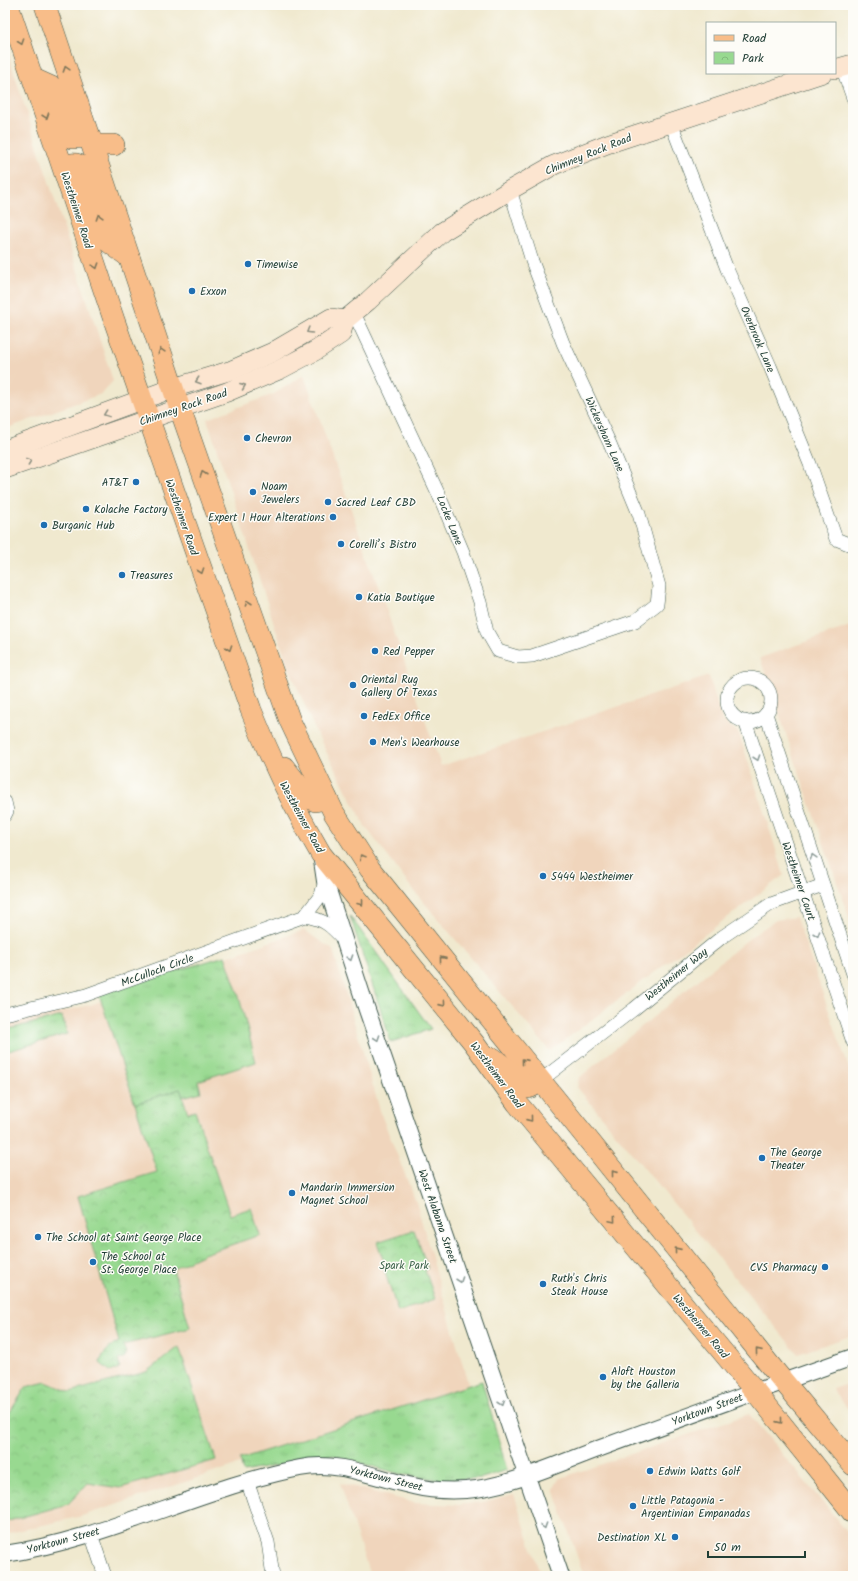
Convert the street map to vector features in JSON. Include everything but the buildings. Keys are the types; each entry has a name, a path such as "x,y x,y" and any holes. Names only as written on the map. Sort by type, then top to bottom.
{"main road":[{"name":"Westheimer Road","path":"8,5 145,410 251,710 277,773 321,854 474,1043 517,1103 755,1391 853,1513"},
{"path":"45,5 180,409 290,721 327,799 370,870 783,1382 853,1465"},
{"name":"Chimney Rock Road","path":"5,450 145,410 180,409 227,392 281,369 315,351 341,334 349,317 442,232 510,190 554,166 594,149 820,74"},
{"path":"34,79 54,88 72,138 114,145"},
{"path":"63,166 73,163 82,167 106,240 130,257"},
{"name":"Chimney Rock Road","path":"5,469 145,410 173,388 232,370 274,352 331,318 349,317"},
{"path":"274,352 281,369"},
{"path":"266,745 308,797 315,801 327,799"},
{"path":"474,1043 517,1076 527,1088 532,1087 540,1081"},
{"path":"588,1190 598,1184 606,1186 614,1194 648,1214"}],"street":[{"path":"843,67 853,98"},
{"name":"Overbrook Lane","path":"671,123 727,269 770,366 810,464 836,539 850,546 853,545"},
{"name":"Wickersham Lane","path":"510,190 532,261 563,343 610,444 640,514 659,586 656,604 635,621 582,639"},
{"name":"Locke Lane","path":"349,317 438,493 463,552 480,602 486,632 498,651 518,657 532,656 582,639"},
{"path":"755,678 766,685 771,696 771,702 766,714 756,720 745,721 733,714 728,702 730,689 741,679 755,678"},
{"name":"Westheimer Court","path":"766,714 853,974"},
{"name":"Westheimer Court","path":"745,721 853,1042"},
{"path":"5,802 7,811 5,815"},
{"name":"West Alabama Street","path":"321,854 324,881 561,1576"},
{"path":"324,881 321,895 306,916 320,919 328,924 344,940"},
{"name":"Westheimer Way","path":"540,1081 634,1009 722,937 771,904 823,885"},
{"name":"McCulloch Circle","path":"5,1014 86,995 306,916"},
{"name":"Yorktown Street","path":"5,1554 91,1534 247,1481 301,1467 324,1465 347,1468 414,1486 439,1489 466,1490 501,1483 527,1475 755,1391 853,1357"},
{"path":"247,1481 268,1542 274,1576"},
{"path":"91,1534 105,1576"}],"shaded area":[{"path":"5,45 113,381 101,394 5,429"},
{"path":"304,375 441,766 709,676 722,720 739,733 784,875 550,1051 410,886 365,826 315,730 286,660 207,419 274,394"},
{"path":"853,625 853,929 760,658"},
{"path":"796,917 853,1080 853,1335 798,1354 577,1087 579,1078 752,936 776,920"},
{"path":"304,930 333,950 382,1117 416,1202 492,1467 328,1450 240,1464 82,1516 5,1534 5,1024 90,1005"},
{"path":"853,1382 853,1415 832,1389"},
{"path":"749,1414 853,1539 853,1576 584,1576 554,1489 558,1479"},
{"path":"340,1483 415,1503 459,1505 483,1502 514,1494 541,1576 370,1576"}],"green space":[{"path":"350,916 431,1029 391,1042"},
{"path":"225,956 238,993 256,1062 198,1081 201,1092 183,1097 180,1089 135,1104 99,994"},
{"path":"62,1016 67,1034 5,1052 5,1030"},
{"path":"180,1089 188,1113 195,1111 230,1215 251,1208 260,1235 204,1254 173,1269 190,1328 123,1345 126,1353 125,1357 118,1360 120,1367 117,1370 110,1371 100,1363 101,1359 113,1345 119,1342 78,1196 157,1172 135,1104"},
{"name":"Spark Park","path":"414,1230 428,1269 425,1270 435,1299 398,1312 382,1263 384,1262 377,1242"},
{"path":"179,1347 216,1460 120,1488 88,1483 68,1504 5,1522 5,1414 10,1412 26,1387 46,1382 70,1392 146,1372"},
{"path":"482,1381 507,1470 482,1478 441,1480 400,1474 332,1455 243,1472 240,1459"}],"place":[{"name":"Timewise","path":"248,264"},
{"name":"Exxon","path":"192,291"},
{"name":"Chevron","path":"247,438"},
{"name":"AT&T","path":"136,482"},
{"name":"Noam Jewelers","path":"253,492"},
{"name":"Sacred Leaf CBD","path":"328,502"},
{"name":"Kolache Factory","path":"86,509"},
{"name":"Expert 1 Hour Alterations","path":"333,517"},
{"name":"Burganic Hub","path":"44,525"},
{"name":"Corelli’s Bistro","path":"341,544"},
{"name":"Treasures","path":"122,575"},
{"name":"Katia Boutique","path":"359,597"},
{"name":"Red Pepper","path":"375,651"},
{"name":"Oriental Rug Gallery Of Texas","path":"353,685"},
{"name":"FedEx Office","path":"364,716"},
{"name":"Men's Wearhouse","path":"373,742"},
{"name":"5444 Westheimer","path":"543,876"},
{"name":"The George Theater","path":"762,1158"},
{"name":"Mandarin Immersion Magnet School","path":"292,1193"},
{"name":"The School at Saint George Place","path":"38,1237"},
{"name":"The School at St. George Place","path":"93,1262"},
{"name":"CVS Pharmacy","path":"825,1267"},
{"name":"Ruth's Chris Steak House","path":"543,1284"},
{"name":"Aloft Houston by the Galleria","path":"603,1377"},
{"name":"Edwin Watts Golf","path":"650,1471"},
{"name":"Little Patagonia - Argentinian Empanadas","path":"633,1506"},
{"name":"Destination XL","path":"675,1537"}]}
